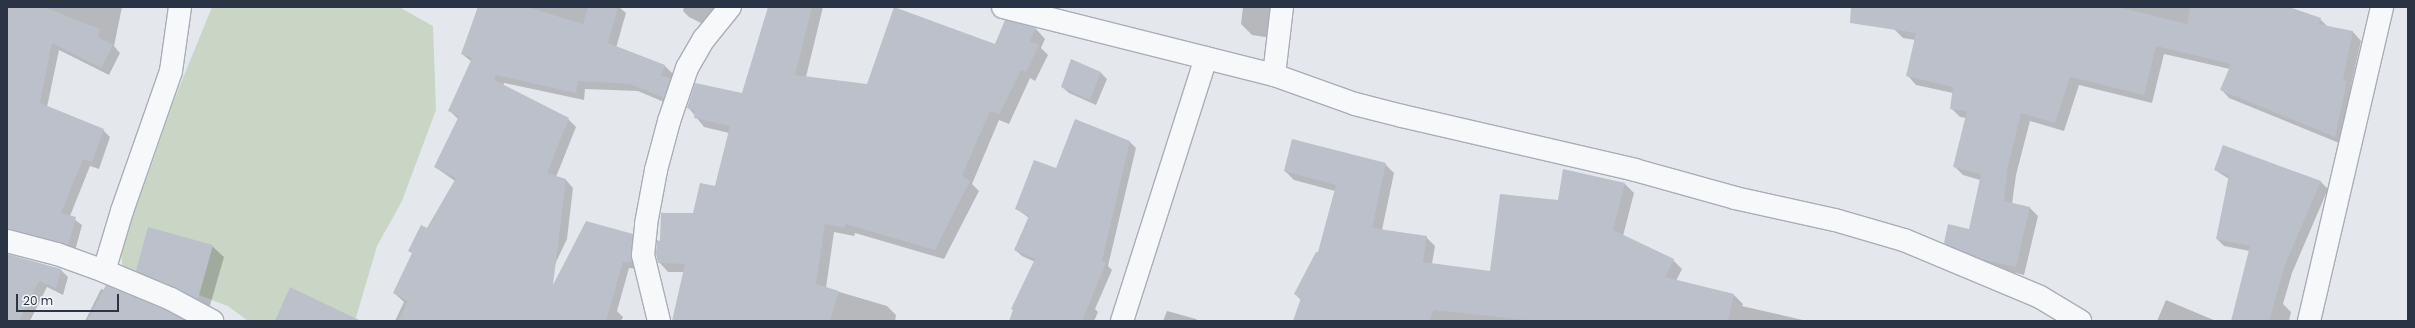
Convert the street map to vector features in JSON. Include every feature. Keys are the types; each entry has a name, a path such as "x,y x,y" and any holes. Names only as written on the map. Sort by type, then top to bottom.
{"street":[{"path":"104,271 122,211 171,72 180,7"},
{"path":"659,321 643,255 646,224 656,170 669,121 687,68 704,39 730,7"},
{"path":"1003,7 1274,75 1355,104 1634,170 1735,198 1835,220 1904,240 2040,298 2080,321"},
{"path":"1274,75 1282,7"},
{"path":"2309,321 2382,7"},
{"path":"1122,321 1206,58"},
{"path":"7,240 57,254 104,271 171,298 212,321"}],"green space":[{"path":"212,7 399,7 433,26 436,110 402,201 377,246 355,321 248,321 228,306 170,284 123,270 120,245 148,175 174,100"}],"building":[{"path":"7,7 44,7 100,29 98,37 113,45 101,68 52,43 40,103 104,129 92,162 83,159 61,213 76,217 68,245 7,229"},
{"path":"478,7 527,7 583,24 588,7 618,7 608,43 665,65 661,76 671,78 664,98 630,84 578,81 576,93 496,75 494,80 569,118 547,173 566,179 553,285 586,221 633,234 632,262 623,262 606,321 398,321 408,301 393,293 412,253 408,251 421,225 427,228 456,178 434,167 459,116 448,111 472,58 461,54"},
{"path":"768,7 812,7 795,75 867,84 894,7 995,44 1005,20 1036,28 1030,41 1039,45 1026,72 1021,70 999,115 990,111 962,176 970,181 935,250 845,224 845,228 825,224 816,284 839,291 830,321 672,321 685,264 658,263 656,254 657,240 660,241 661,213 693,213 700,183 715,186 730,126 694,118 695,111 687,108 695,83 742,93"},
{"path":"1851,7 2118,7 2187,24 2190,7 2289,7 2321,18 2318,24 2353,31 2343,80 2347,81 2335,137 2220,90 2231,64 2156,46 2144,95 2070,77 2055,123 2021,113 2008,166 2004,201 2030,207 2016,267 1981,259 1944,243 1948,224 1969,229 1981,174 1953,167 1967,111 1950,109 1953,87 1906,76 1916,33 1850,23"},
{"path":"1071,59 1101,72 1090,100 1061,87"},
{"path":"1075,119 1130,141 1102,261 1106,263 1082,321 1009,321 1013,310 1011,309 1035,259 1014,250 1029,216 1015,209 1034,160 1056,168"},
{"path":"1292,139 1386,163 1372,228 1427,236 1423,262 1490,271 1500,194 1558,200 1563,169 1625,183 1613,230 1674,259 1665,277 1734,294 1728,321 1536,321 1434,310 1429,321 1293,321 1301,298 1294,294 1316,252 1318,252 1336,185 1284,171"},
{"path":"2223,145 2321,181 2285,265 2269,321 2231,321 2250,246 2216,239 2229,175 2214,170"},
{"path":"148,227 213,245 198,299 136,271"},
{"path":"7,254 61,269 56,288 39,281 19,321 7,321"},
{"path":"106,285 166,310 186,321 87,321"},
{"path":"290,287 361,321 275,321"}]}
